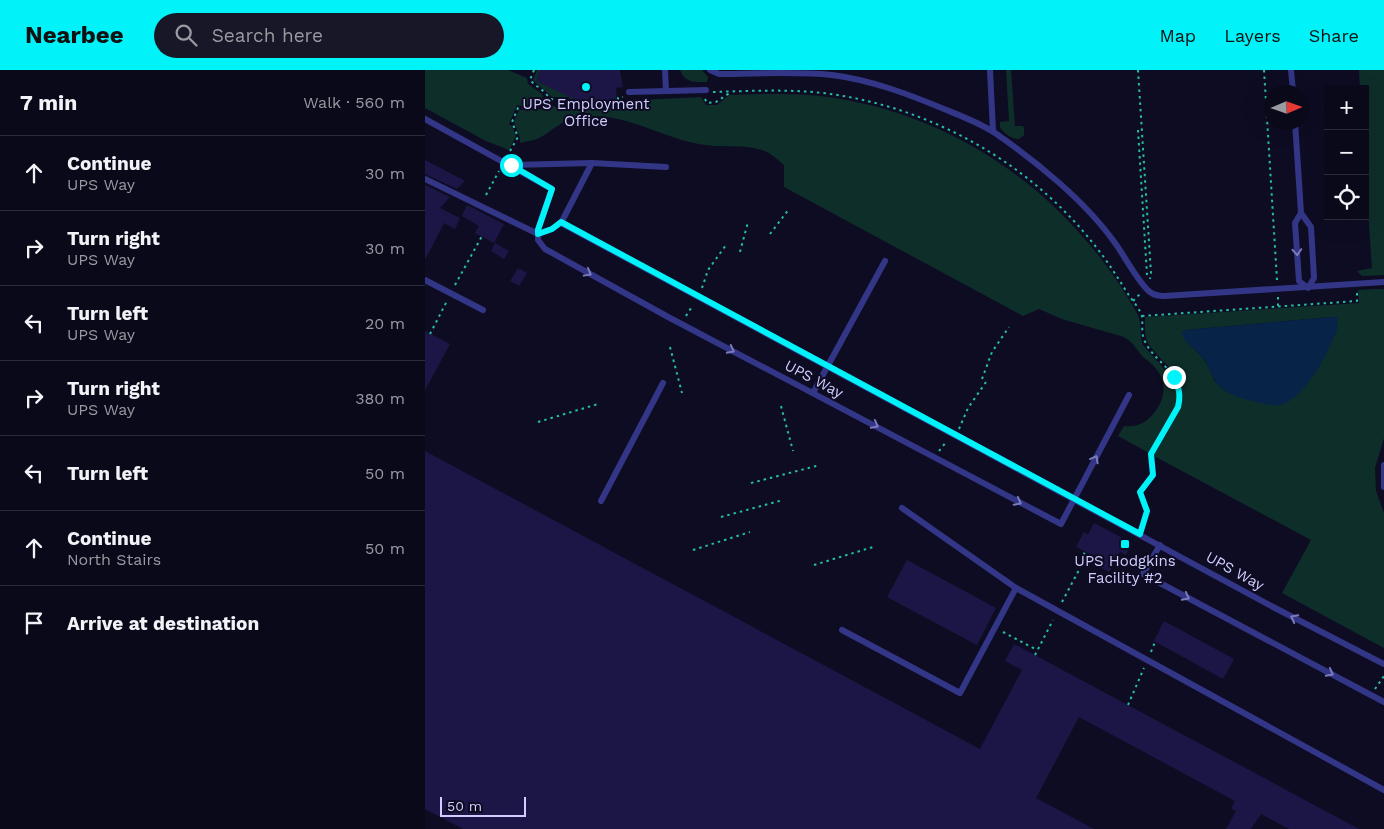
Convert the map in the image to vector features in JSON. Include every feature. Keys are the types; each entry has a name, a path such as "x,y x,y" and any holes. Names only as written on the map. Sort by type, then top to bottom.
{"lane":[{"path":"665,70 665,91"},
{"path":"710,70 721,74 799,73 833,75 882,86 920,98 993,131 1052,178 1089,213 1114,241 1145,287 1155,294 1164,296 1384,282"},
{"path":"990,70 993,131"},
{"path":"1291,70 1292,85"},
{"path":"629,92 706,90"},
{"path":"425,119 552,189 538,234"},
{"path":"1296,130 1301,213 1311,227 1314,278 1308,288"},
{"path":"511,165 592,163 666,167"},
{"path":"425,179 538,234 552,229 561,222 592,163"},
{"path":"1301,213 1295,223 1299,281 1308,288"},
{"name":"UPS Way","path":"561,222 1275,608 1384,664"},
{"name":"UPS Way","path":"538,234 538,240 545,249 680,324 1061,524 1129,395"},
{"path":"813,393 885,261"},
{"path":"425,280 483,310"},
{"path":"601,501 663,383"},
{"path":"1384,466 1384,487"},
{"path":"902,508 1016,588 1384,790"},
{"path":"1160,545 1143,574 1384,702"},
{"path":"842,630 959,693 1016,588"}],"path":[{"path":"510,151 518,137 512,122 518,108 547,106 551,99 530,80 534,70"},
{"path":"1138,70 1151,272 1149,280 1147,279 1138,130"},
{"path":"1264,70 1279,307"},
{"path":"706,90 712,92 783,90 842,96 908,113 964,138 994,154 1042,190 1091,240 1133,301 1141,316 1144,340 1174,377 1180,392 1178,407 1151,454 1153,475 1140,492 1147,511 1140,534"},
{"path":"486,195 500,169"},
{"path":"770,234 789,208"},
{"path":"740,252 748,222"},
{"path":"680,324 699,296 708,270 726,244"},
{"path":"1133,301 1145,287"},
{"path":"1141,316 1357,301 1357,291"},
{"path":"982,379 992,352 1009,327"},
{"path":"670,347 682,393"},
{"path":"935,457 955,434 968,408 986,382"},
{"path":"538,422 598,404"},
{"path":"781,406 793,451"},
{"path":"751,483 820,465"},
{"path":"721,517 783,500"},
{"path":"693,550 750,532"},
{"path":"814,565 873,547"},
{"path":"995,627 1037,650"},
{"path":"1128,705 1155,642"},
{"path":"1371,695 1384,676"}],"green space":[{"path":"425,70 508,70 527,78 528,84 542,94 543,101 547,103 517,105 509,124 512,126 516,136 509,150 486,141 425,108"},
{"path":"537,70 540,70 574,99 569,97 552,97 533,80"},
{"path":"680,70 702,70 708,77 707,82 687,80"},
{"path":"1006,70 1011,70 1015,126 1024,127 1024,135 1019,139 1008,135 1000,127 1000,122 1009,121"},
{"path":"1359,70 1384,70 1384,275 1362,276 1357,271 1372,268 1369,220 1369,85 1360,85"},
{"path":"729,95 820,96 870,105 918,120 963,141 1005,167 1044,198 1080,233 1111,272 1138,315 1143,345 1173,379 1178,395 1177,403 1149,453 1118,436 1124,426 1141,424 1154,413 1162,398 1163,381 1154,366 1124,337 1062,319 1039,309 1023,316 784,187 784,165 771,154 762,150 689,142 627,121 595,116 573,118 537,139 520,143 514,122 519,110 548,109 550,104 557,108 561,103 572,104 578,109 616,104 619,101 701,97 706,105 717,105"},
{"path":"1384,289 1384,438 1375,468 1376,491 1384,513 1384,648 1282,593 1311,540 1154,456 1178,412 1182,401 1182,392 1177,376 1153,350 1145,334 1145,317 1359,303 1358,290","holes":["1331,317 1215,382 1204,359 1190,344 1183,331"]}],"water":[{"path":"1337,317 1338,327 1322,363 1300,392 1286,403 1279,405 1269,405 1245,399 1232,395 1221,388 1214,379 1206,362 1183,337 1182,331 1186,330"}],"building":[{"name":"UPS Employment Office","path":"540,70 620,70 623,87 616,88 617,101 587,105 536,81"},
{"path":"425,160 465,181 457,189 425,174"},
{"path":"425,185 450,197 440,208 460,218 455,229 444,223 425,260"},
{"path":"467,205 504,224 494,243 475,233 479,226 462,216"},
{"path":"495,243 509,251 504,259 491,251"},
{"path":"518,268 527,273 519,286 510,281"},
{"path":"425,331 450,344 425,390"},
{"path":"425,451 980,749 1022,670 1005,661 1014,644 1359,829 1289,829 1261,814 1251,829 1226,829 1236,811 1231,809 1235,801 1079,717 1036,798 1094,829 463,829 425,809"},
{"path":"1094,523 1132,543 1126,555 1120,552 1109,572 1089,561 1092,555 1076,547 1084,532 1088,535"},
{"path":"907,560 996,608 977,645 887,597"},
{"path":"1164,621 1234,659 1223,679 1154,641"}],"place":[{"name":"UPS Employment Office","path":"586,87"},
{"name":"UPS Hodgkins Facility #2","path":"1125,544"}],"route":[{"path":"511,165 552,189 538,234 552,229 561,222 1140,534 1147,511 1140,492 1153,475 1151,454 1178,407 1180,399 1178,384 1174,377"}]}
